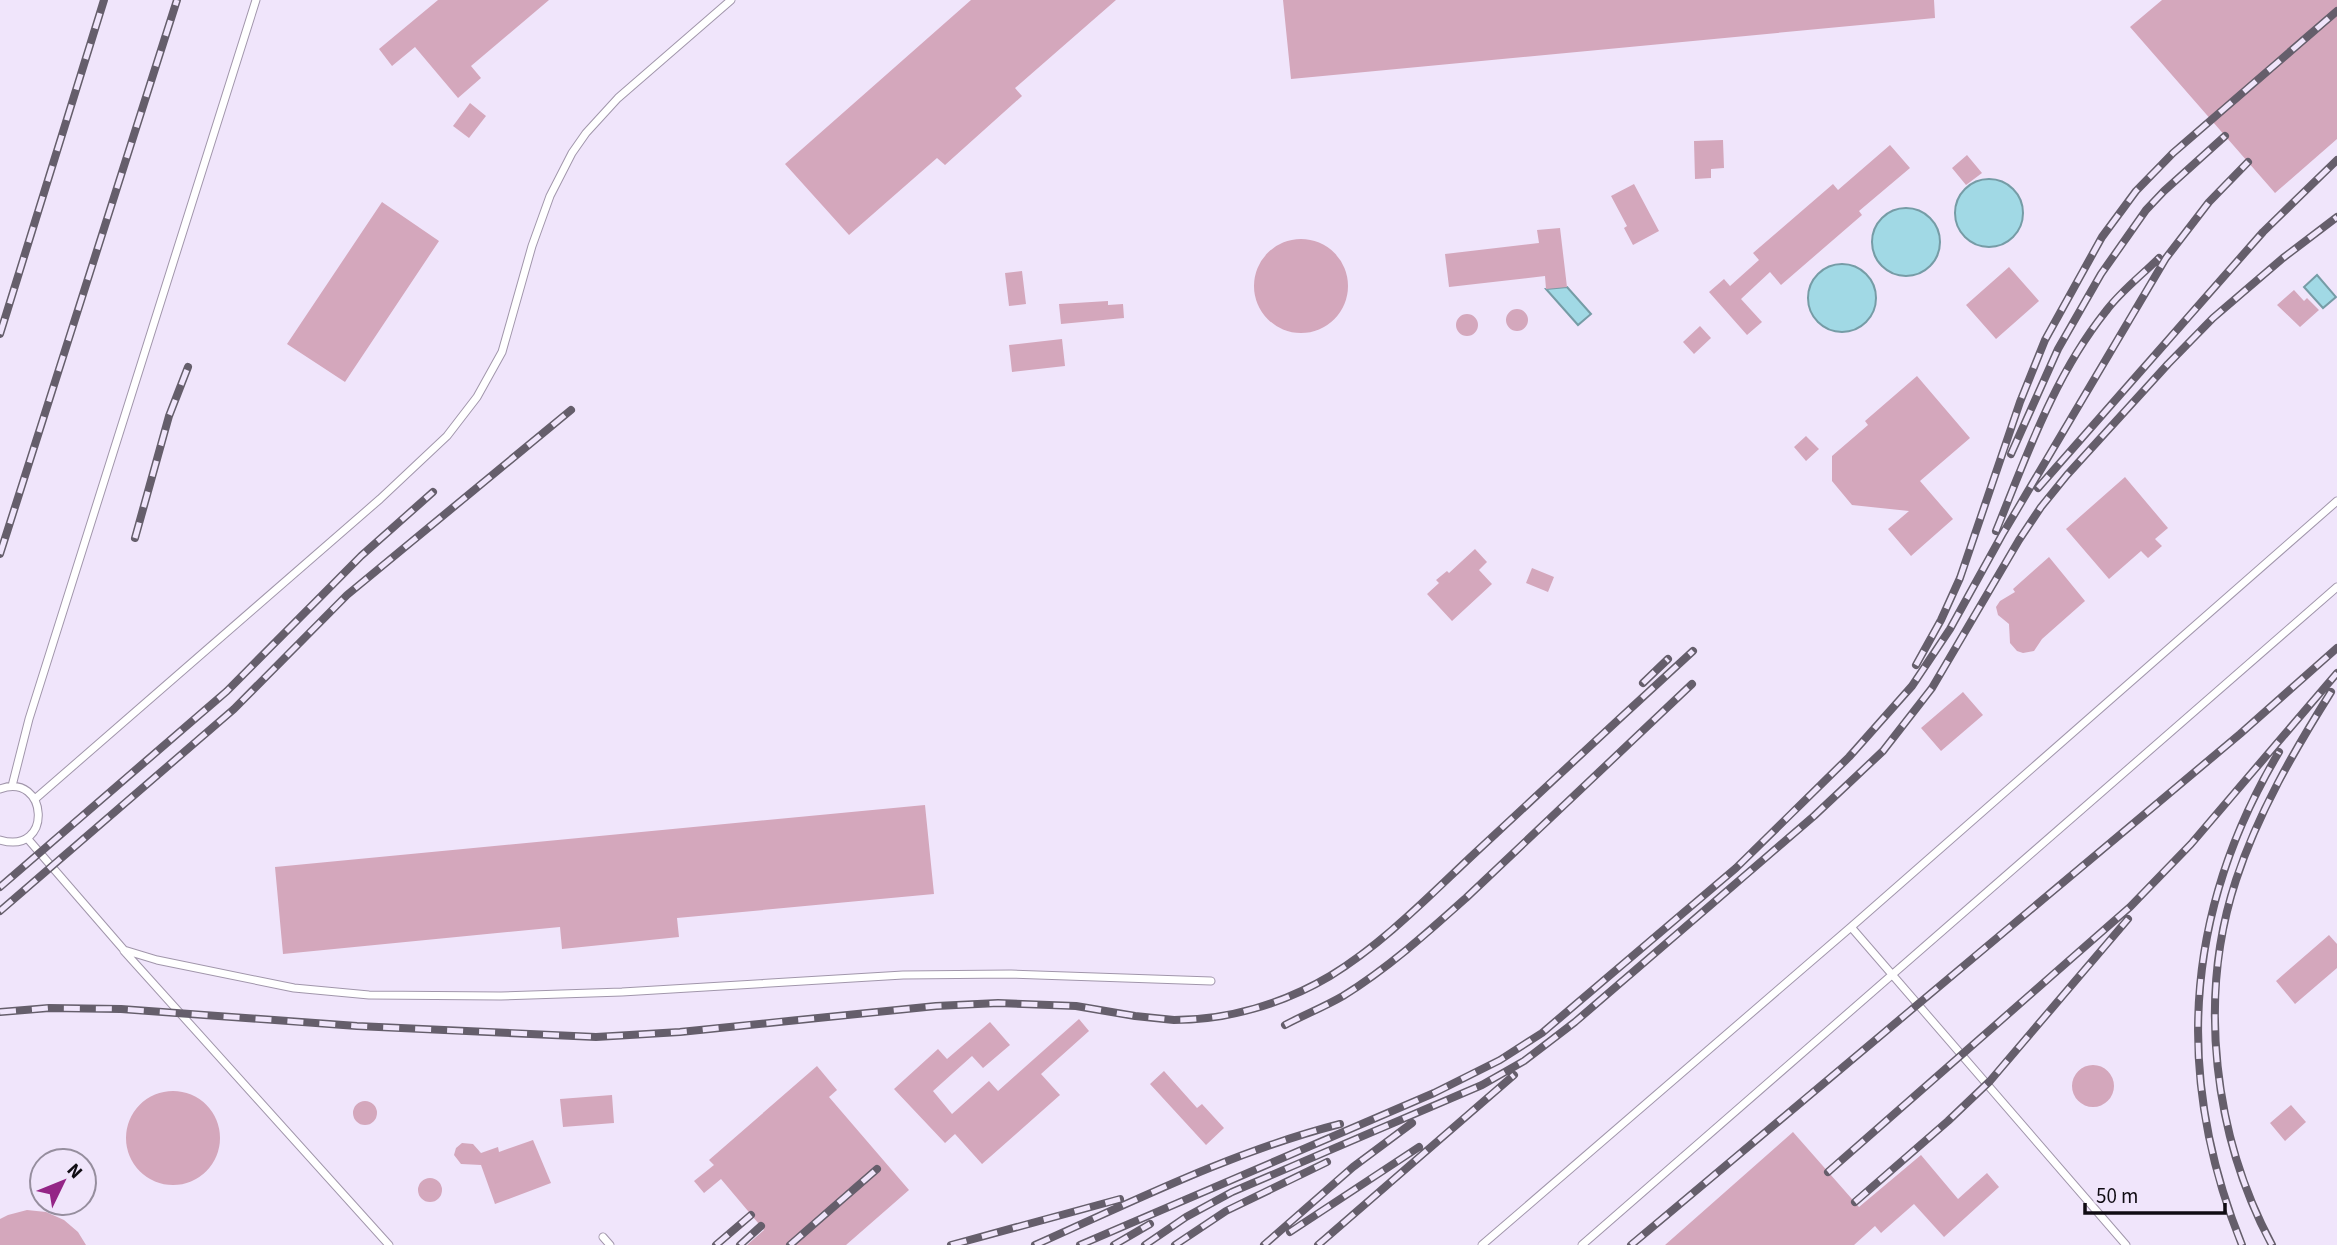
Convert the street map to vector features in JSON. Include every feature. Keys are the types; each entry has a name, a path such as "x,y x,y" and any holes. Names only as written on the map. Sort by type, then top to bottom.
{"lane":[{"path":"12,786 29,719 256,0"},
{"path":"35,799 380,499 447,436 477,397 502,352 532,246 550,196 572,153 586,132 618,98 731,0"},
{"path":"1482,1245 1851,927 2337,501"},
{"path":"1582,1245 2337,587"},
{"path":"0,789 12,786 25,790 35,799 39,815 38,823 27,838 18,842 0,839"},
{"path":"27,838 389,1245"},
{"path":"1851,927 2126,1245"},
{"path":"124,950 157,960 294,988 409,996 609,993 903,975 1011,974 1211,981"},
{"path":"603,1237 610,1245"}],"water":[{"path":"1982,179 1996,179 2008,184 2018,194 2023,213 2018,232 2008,242 1996,247 1982,247 1970,242 1960,232 1955,220 1955,206 1960,194 1970,184"},
{"path":"1899,208 1913,208 1925,213 1935,223 1940,242 1935,261 1925,271 1913,276 1899,276 1887,271 1877,261 1872,249 1872,235 1877,223 1887,213"},
{"path":"1835,264 1849,264 1861,269 1871,279 1876,298 1871,317 1861,327 1849,332 1835,332 1823,327 1813,317 1808,305 1808,291 1813,279 1823,269"},
{"path":"2317,275 2336,297 2323,308 2304,287"},
{"path":"1567,287 1591,314 1578,325 1546,289"}],"building":[{"path":"438,0 549,0 471,66 481,78 458,98 415,47 392,66 379,49"},
{"path":"971,0 1116,0 1015,88 1022,96 945,165 937,158 849,235 785,164"},
{"path":"1283,0 1934,0 1935,18 1291,79"},
{"path":"2162,0 2337,0 2337,139 2275,193 2130,27"},
{"path":"470,103 486,116 469,138 453,126"},
{"path":"1723,140 1724,168 1711,169 1711,178 1695,179 1694,141"},
{"path":"1890,145 1910,168 1859,211 1862,215 1781,285 1770,272 1741,299 1762,322 1747,335 1709,292 1724,279 1730,286 1759,260 1753,253 1833,184 1838,190"},
{"path":"1967,155 1982,173 1966,185 1952,168"},
{"path":"1634,184 1659,231 1633,245 1624,228 1627,226 1611,196"},
{"path":"382,202 439,241 345,382 287,344"},
{"path":"1560,228 1567,287 1546,289 1545,276 1449,287 1445,254 1539,243 1537,230"},
{"path":"1301,239 1319,242 1334,253 1345,268 1348,286 1345,304 1334,319 1319,330 1301,333 1283,330 1268,319 1257,304 1254,286 1257,268 1268,253 1283,242"},
{"path":"2009,267 2039,301 1996,339 1966,305"},
{"path":"1022,271 1026,304 1009,306 1005,273"},
{"path":"2294,290 2304,301 2307,298 2319,310 2300,327 2277,305"},
{"path":"1108,301 1108,305 1123,304 1124,318 1061,324 1059,304"},
{"path":"1517,309 1525,312 1528,320 1525,328 1517,331 1509,328 1506,320 1509,312"},
{"path":"1467,314 1475,317 1478,325 1475,333 1467,336 1459,333 1456,325 1459,317"},
{"path":"1700,326 1711,338 1694,354 1683,342"},
{"path":"1062,339 1065,366 1012,372 1009,345"},
{"path":"1917,376 1970,438 1920,481 1953,519 1911,556 1888,529 1909,511 1852,505 1832,481 1832,456 1868,425 1865,421"},
{"path":"1806,436 1819,449 1806,461 1794,447"},
{"path":"2125,477 2168,528 2155,539 2162,546 2148,558 2141,551 2109,579 2066,529"},
{"path":"1475,549 1487,562 1479,570 1492,584 1452,621 1427,594 1439,583 1436,580 1447,571 1449,573"},
{"path":"2049,557 2085,601 2042,639 2034,651 2023,653 2010,643 2009,624 1998,615 1996,607 2000,601 2015,592 2013,589"},
{"path":"1532,568 1554,577 1548,592 1526,583"},
{"path":"1963,692 1983,715 1941,751 1921,728"},
{"path":"925,805 934,894 677,918 679,937 562,949 560,927 283,954 275,867"},
{"path":"2329,935 2337,944 2337,968 2295,1004 2276,981"},
{"path":"1079,1019 1089,1031 1041,1074 1060,1095 982,1164 955,1134 945,1143 894,1089 938,1049 947,1059 990,1022 1010,1045 983,1068 972,1056 933,1091 952,1114 989,1081 998,1091"},
{"path":"2093,1065 2108,1071 2114,1086 2108,1101 2093,1107 2078,1101 2072,1086 2078,1071"},
{"path":"817,1066 837,1090 829,1097 909,1190 846,1245 747,1245 764,1230 721,1179 704,1193 694,1181 714,1165 709,1160"},
{"path":"1164,1071 1197,1108 1202,1104 1224,1128 1206,1145 1150,1084"},
{"path":"173,1091 191,1094 206,1105 217,1120 220,1138 217,1156 206,1171 191,1182 173,1185 155,1182 140,1171 129,1156 126,1138 129,1120 140,1105 155,1094"},
{"path":"612,1095 614,1123 563,1127 560,1099"},
{"path":"365,1101 373,1105 377,1113 373,1121 365,1125 357,1121 353,1113 357,1105"},
{"path":"2291,1105 2306,1122 2285,1141 2270,1123"},
{"path":"1793,1132 1859,1207 1921,1155 1958,1199 1987,1173 1999,1187 1944,1237 1914,1204 1881,1233 1875,1226 1854,1245 1665,1245"},
{"path":"533,1140 551,1183 495,1204 481,1165 461,1164 454,1155 456,1148 462,1143 473,1144 481,1153 498,1147 499,1152"},
{"path":"430,1178 438,1182 442,1190 438,1198 430,1202 422,1198 418,1190 422,1182"},
{"path":"27,1210 28,1217 57,1217 78,1232 86,1245 0,1245 0,1219"}],"railway":[{"path":"0,334 104,0"},
{"path":"0,554 177,0"},
{"path":"1916,665 1960,578 2020,402 2045,340 2102,237 2136,191 2173,153 2337,11"},
{"path":"2011,454 2058,349 2101,274 2146,210 2225,136"},
{"path":"2038,488 2263,232 2337,160"},
{"path":"1080,1245 1434,1093 1500,1060 1542,1033 1736,868 1849,757 1912,686 1950,629 2002,535 2166,258 2209,202 2248,162"},
{"path":"1145,1245 1186,1217 1232,1192 1482,1085 1524,1061 1575,1022 1814,816 1883,751 1932,688 2019,540 2067,475 2213,318 2283,258 2337,217"},
{"path":"1996,531 2043,417 2071,362 2112,304 2159,258"},
{"path":"135,538 169,416 188,367"},
{"path":"0,911 234,709 347,595 571,410"},
{"path":"0,887 227,691 361,556 433,492"},
{"path":"1631,1245 2240,734 2337,648"},
{"path":"0,1012 49,1008 121,1009 357,1026 596,1037 680,1032 936,1006 998,1003 1076,1006 1174,1020 1235,1013 1274,1002 1312,986 1350,963 1388,934 1693,651"},
{"path":"1643,683 1668,659"},
{"path":"1828,1172 2130,907 2191,844 2337,673"},
{"path":"1285,1025 1343,996 1406,950 1466,898 1692,684"},
{"path":"2272,1245 2252,1203 2236,1159 2225,1113 2215,1019 2217,972 2224,925 2245,855 2278,783 2331,692"},
{"path":"2242,1245 2220,1181 2205,1118 2199,1056 2199,994 2208,932 2224,872 2248,812 2279,752"},
{"path":"1855,1202 1990,1081 2128,919"},
{"path":"1318,1245 1514,1075"},
{"path":"1264,1245 1353,1167 1412,1123"},
{"path":"1035,1245 1223,1163 1340,1124"},
{"path":"1290,1232 1419,1147"},
{"path":"1175,1245 1226,1211 1327,1162"},
{"path":"790,1245 877,1169"},
{"path":"951,1245 1120,1199"},
{"path":"716,1245 751,1215"},
{"path":"1114,1245 1150,1224"},
{"path":"740,1245 761,1226"}]}
